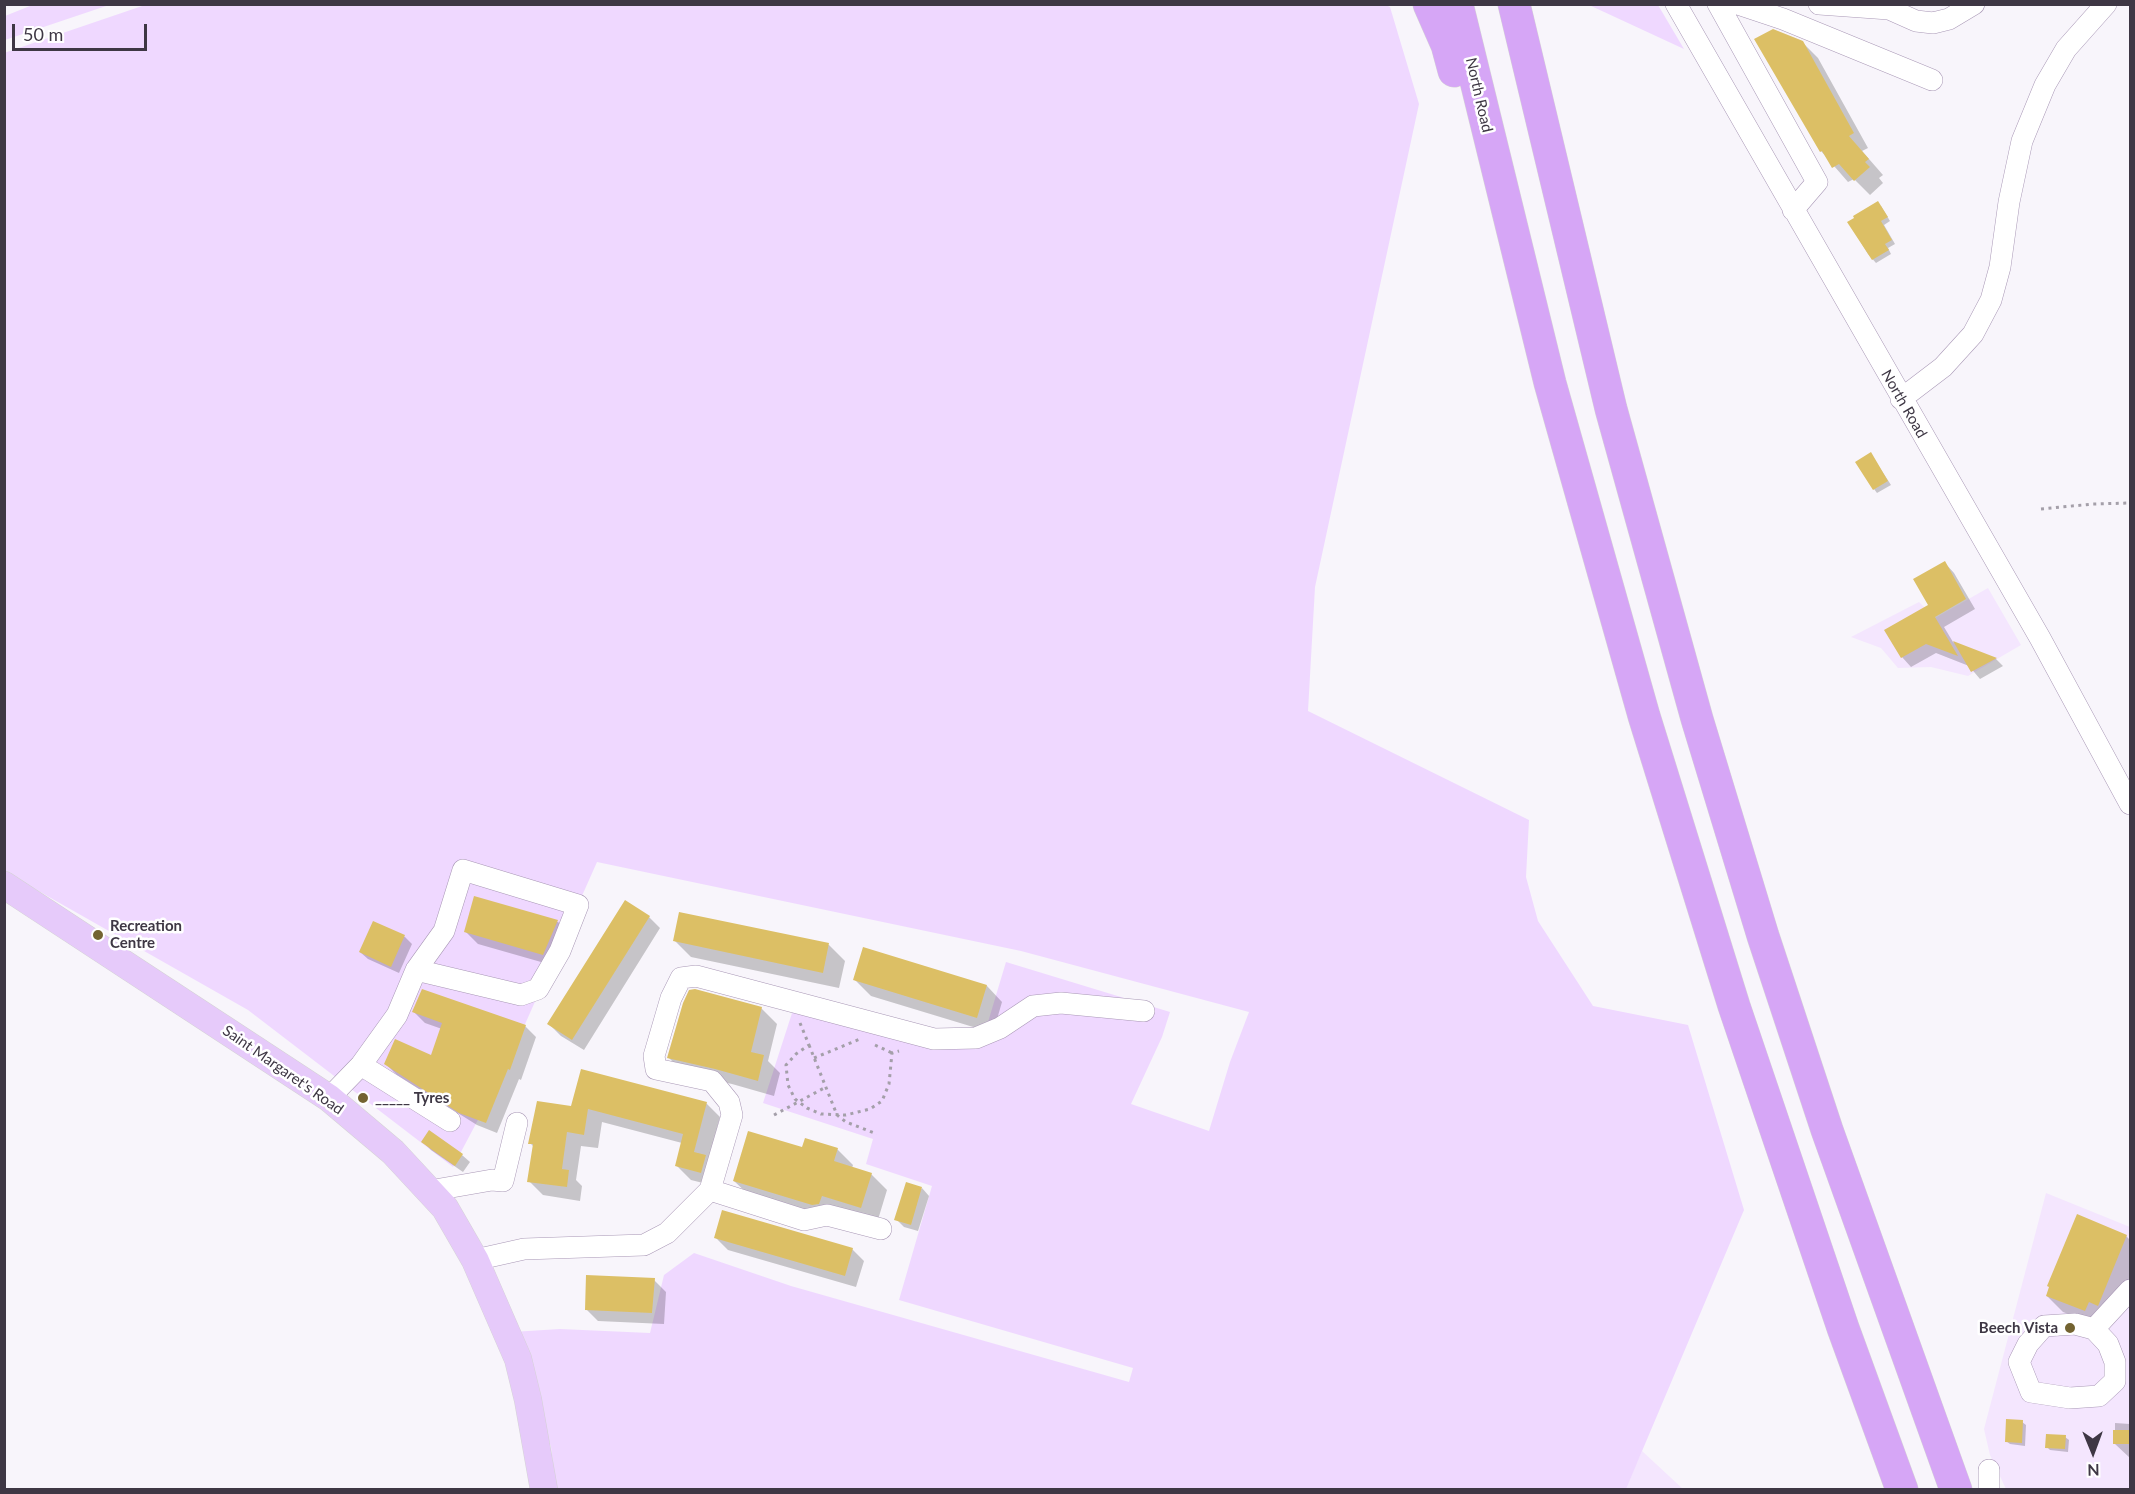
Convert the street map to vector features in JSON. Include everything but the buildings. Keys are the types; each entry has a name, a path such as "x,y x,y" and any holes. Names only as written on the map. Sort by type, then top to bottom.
{"highway":[{"path":"1430,4 1447,45 1503,250 1550,383 1641,705 1734,1005 1843,1328 1902,1490"},
{"name":"North Road","path":"1457,4 1550,383"},
{"path":"1514,4 1611,409 1696,719 1763,936 1827,1130 1956,1490"}],"main road":[{"name":"Saint Margaret's Road","path":"4,885 328,1098 393,1152 445,1208 476,1260 518,1359 528,1400 544,1490"}],"street":[{"name":"North Road","path":"1676,4 1792,210 2040,638 2130,804"},
{"path":"1718,4 1818,182 1792,210"},
{"path":"1738,4 1783,19 1932,80"},
{"path":"1819,4 1889,9 1916,21 1933,23 1949,19 1974,4"},
{"path":"1901,399 1943,367 1973,333 1991,300 2000,267 2009,202 2022,141 2045,86 2066,49 2106,4"},
{"path":"328,1098 361,1065 397,1015 416,970 444,931 463,870 578,905 560,951 538,989 520,995 416,970"},
{"path":"476,1260 524,1249 644,1245 667,1233 710,1190 732,1115 729,1102 712,1081 656,1069 654,1056 671,998 681,978 696,976 934,1039 976,1038 1000,1029 1033,1006 1061,1003 1144,1011"},
{"path":"361,1065 450,1121"},
{"path":"429,1191 492,1180 503,1181 517,1123"},
{"path":"710,1190 804,1220 827,1215 881,1229"},
{"path":"2094,1329 2130,1290"},
{"path":"2075,1324 2094,1329 2108,1344 2115,1362 2115,1381 2099,1396 2070,1398 2031,1392 2019,1362 2028,1344 2044,1326 2075,1324"}],"path":[{"path":"2041,509 2130,503"},
{"path":"799,1003 797,1015 837,1115 846,1122 877,1134"},
{"path":"814,1058 890,1027"},
{"path":"809,1045 786,1065 788,1085 798,1102 807,1108 821,1114 846,1115 870,1109 882,1101 890,1084 892,1053 914,1047 920,1035"},
{"path":"774,1115 826,1087"}],"shaded area":[{"path":"35,4 109,5 5,40 5,16"},
{"path":"148,4 1384,4 1390,7 1419,104 1315,587 1308,711 1529,820 1526,877 1538,921 1593,1006 1688,1025 1744,1210 1626,1489 556,1489 551,1447 512,1332 560,1329 650,1333 664,1275 694,1253 791,1286 1129,1382 1133,1368 899,1300 932,1186 866,1164 873,1139 763,1103 793,1010 982,1042 1006,962 1170,1012 1162,1037 1131,1104 1209,1131 1230,1062 1249,1012 1021,951 597,862 506,1067 453,1167 248,1010 5,872 4,53"},
{"path":"1589,5 1658,5 1684,49"},
{"path":"1988,588 2021,645 1968,676 1931,667 1898,668 1881,648 1851,637 1919,602 1935,618"},
{"name":"Beech Vista","path":"2046,1193 2130,1227 2130,1489 2006,1489 1990,1455 1984,1429"},
{"path":"1642,1451 1683,1489 1624,1490"}],"place":[{"name":"Recreation Centre","path":"98,935"},
{"name":"_____ Tyres","path":"363,1098"},
{"name":"Beech Vista","path":"2070,1328"}]}
